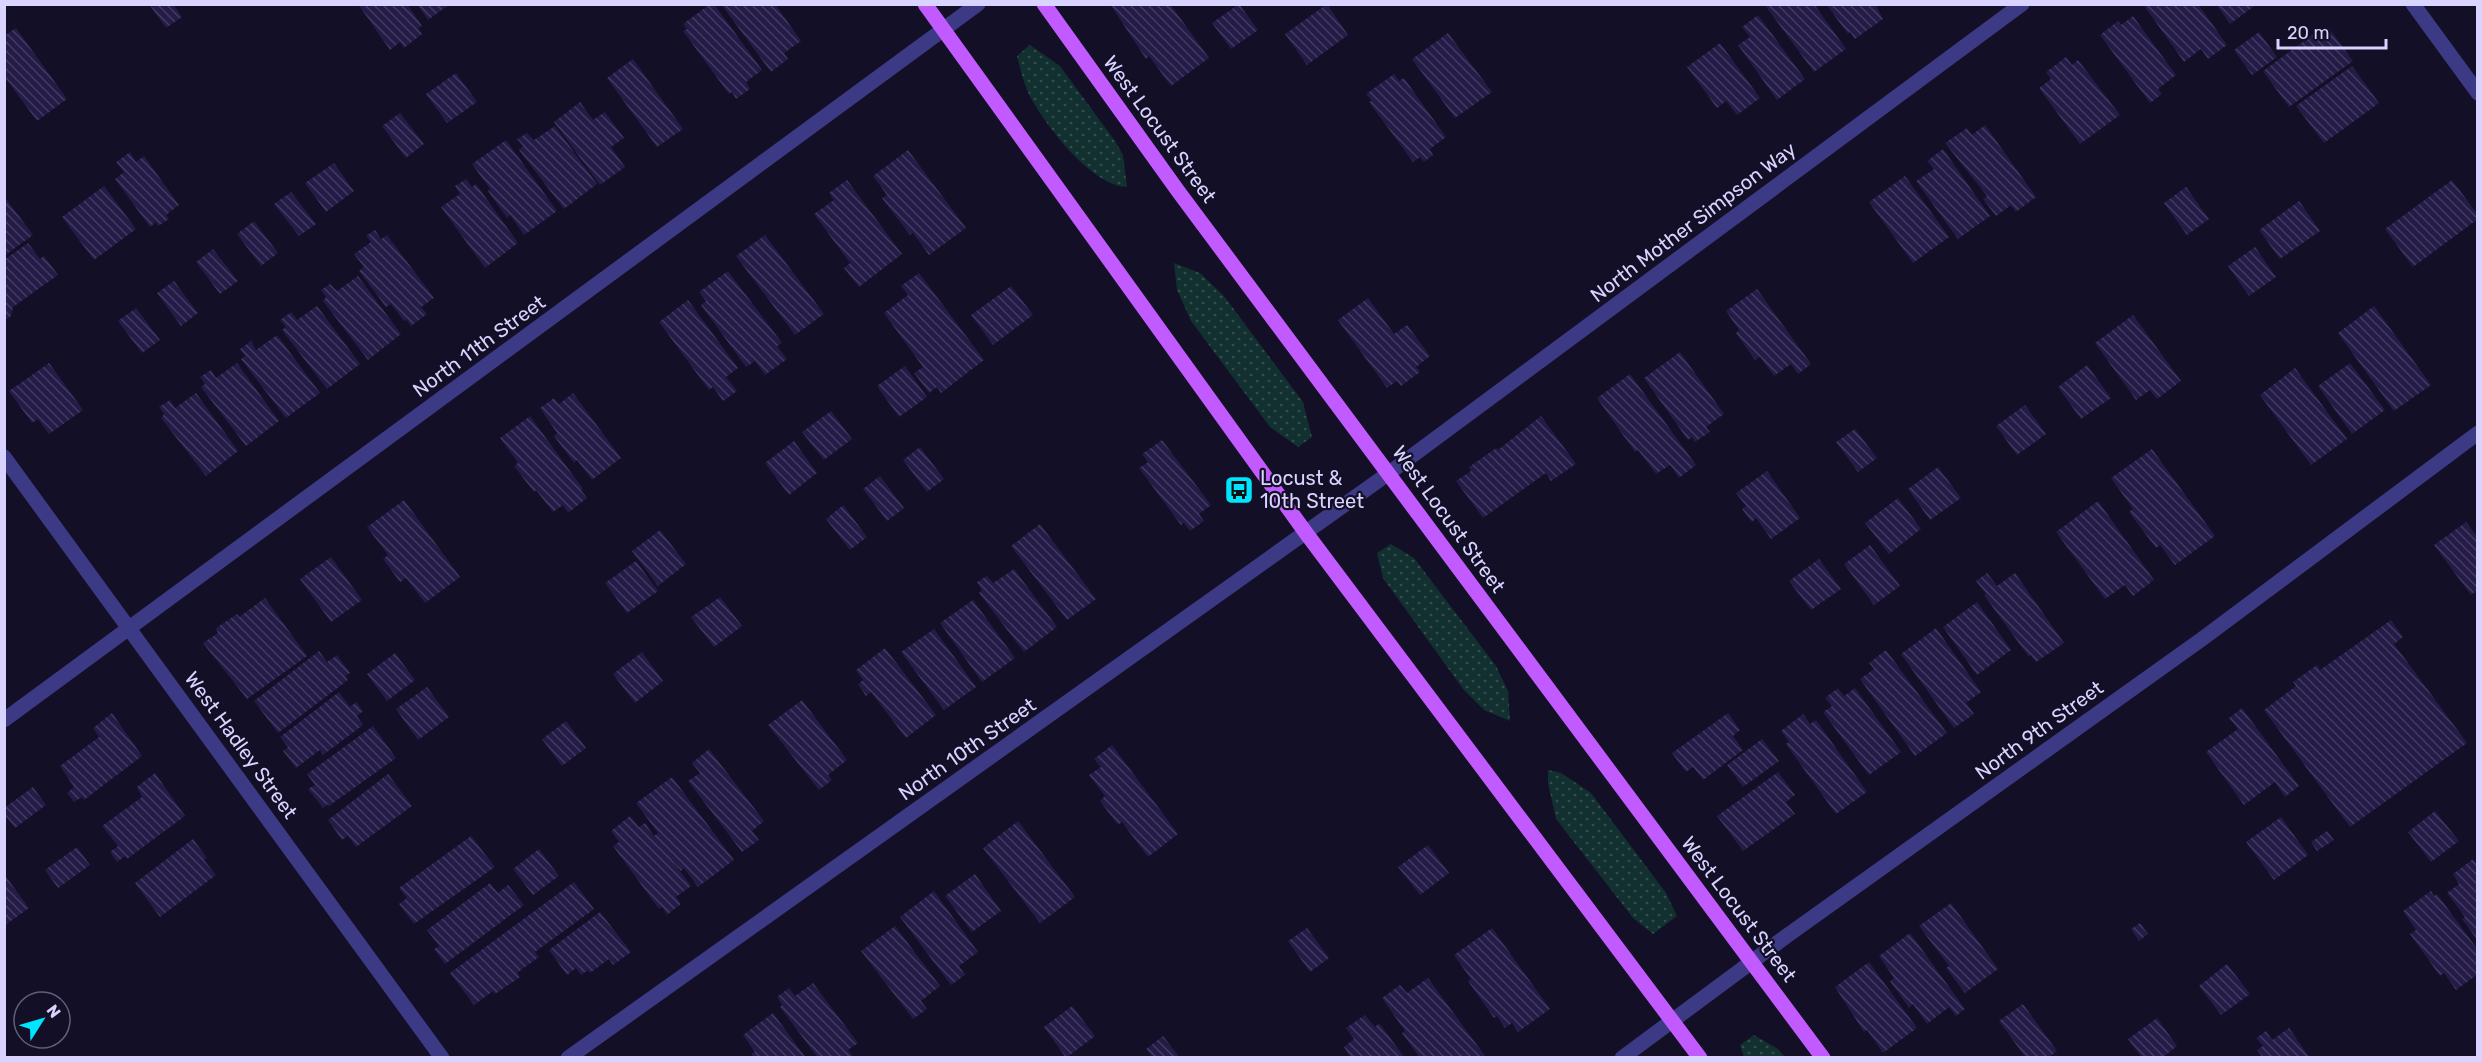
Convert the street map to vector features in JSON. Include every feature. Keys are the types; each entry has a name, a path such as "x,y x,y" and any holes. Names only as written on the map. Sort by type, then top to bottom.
{"main road":[{"path":"925,4 1306,533 1700,1058"},
{"name":"West Locust Street","path":"1044,4 1178,191 1823,1058"}],"street":[{"name":"North 11th Street","path":"4,720 978,4"},
{"name":"North Mother Simpson Way","path":"1389,473 2022,4"},
{"path":"2413,4 2478,93"},
{"name":"North 9th Street","path":"1622,1058 2202,639 2478,433"},
{"name":"West Hadley Street","path":"4,457 442,1058"},
{"name":"North 10th Street","path":"568,1058 1389,473"}],"green space":[{"path":"1030,45 1060,66 1115,141 1123,155 1127,187 1100,177 1086,166 1072,154 1039,112 1027,89 1017,56"},
{"path":"1174,263 1200,273 1224,296 1303,402 1312,437 1298,447 1270,427 1191,321 1177,290"},
{"path":"1391,544 1414,558 1496,666 1508,691 1510,721 1484,710 1463,689 1383,578 1377,553"},
{"path":"1548,770 1561,773 1591,793 1666,893 1677,916 1653,934 1633,918 1556,819 1548,783"},
{"path":"1754,1035 1778,1049 1785,1057 1744,1057 1740,1045"}],"building":[{"path":"149,4 173,4 182,17 166,28"},
{"path":"358,4 407,4 422,26 418,28 422,34 404,48 400,42 390,50"},
{"path":"417,4 450,4 428,20"},
{"path":"710,4 714,4 762,70 746,82 750,89 736,99 732,92 729,94 683,31 687,29 683,24"},
{"path":"721,4 775,4 801,41 784,53 788,59 771,72"},
{"path":"1110,4 1170,4 1209,58 1171,86 1149,56 1146,59"},
{"path":"1239,4 1258,30 1231,49 1212,23"},
{"path":"1327,4 1348,35 1307,65 1285,34"},
{"path":"1764,4 1814,4 1846,49 1814,72"},
{"path":"1826,4 1875,4 1883,19 1855,39 1850,32 1848,34"},
{"path":"2143,4 2198,4 2227,45 2208,59 2201,49 2184,62"},
{"path":"2216,4 2257,4 2230,24"},
{"path":"1758,15 1805,79 1777,100 1738,45 1750,37 1742,27"},
{"path":"2133,16 2176,75 2158,89 2162,94 2150,103 2100,35 2118,21 2121,25"},
{"path":"2328,27 2353,61 2289,107 2263,71 2319,30 2321,32"},
{"path":"16,28 67,99 37,121 4,76 4,36"},
{"path":"2259,32 2277,57 2252,75 2234,50"},
{"path":"1448,33 1492,92 1455,118 1412,59"},
{"path":"1720,43 1760,98 1737,115 1726,101 1717,108 1687,67"},
{"path":"2066,57 2072,65 2078,60 2120,115 2080,144 2039,88 2051,79 2046,72"},
{"path":"633,59 683,129 657,147 607,78"},
{"path":"2352,66 2379,103 2324,143 2296,106"},
{"path":"456,73 477,102 447,123 426,94"},
{"path":"1394,74 1399,81 1404,78 1446,137 1430,149 1433,155 1424,162 1420,157 1413,162 1369,102 1372,101 1366,94"},
{"path":"580,102 593,120 605,112 624,138 611,147 625,167 600,185 554,122"},
{"path":"400,113 424,144 406,158 382,126"},
{"path":"1985,125 2036,197 2016,212 2011,205 1996,216 1983,199 1987,196 1945,143 1967,128 1972,135"},
{"path":"555,126 597,184 564,209 519,150 523,146 517,139 527,133 534,140"},
{"path":"506,140 557,211 524,235 510,215 507,218 472,164"},
{"path":"1943,149 1990,216 1958,239 1916,181 1934,169 1927,161"},
{"path":"908,150 966,228 929,255 913,233 910,235 882,198 887,195 873,176"},
{"path":"130,152 136,162 144,156 179,205 166,215 169,219 158,226 156,222 150,227 115,179 124,172 116,162"},
{"path":"334,163 354,191 326,212 305,183"},
{"path":"1905,176 1949,237 1913,263 1869,202"},
{"path":"466,179 472,187 476,184 518,243 485,268 441,207 460,194 455,186"},
{"path":"847,180 902,254 859,287 844,268 850,263 814,214 834,200 829,193"},
{"path":"2452,180 2478,215 2478,219 2413,267 2385,229"},
{"path":"104,186 136,229 94,260 62,217"},
{"path":"2186,187 2209,219 2187,235 2164,203"},
{"path":"291,192 316,224 299,236 274,204"},
{"path":"7,200 33,235 4,256 4,201"},
{"path":"2299,201 2320,231 2280,259 2259,230"},
{"path":"254,221 278,253 261,266 237,234"},
{"path":"375,230 381,239 387,235 434,298 421,307 427,314 411,326 407,320 404,321 391,304 386,307 359,271 364,267 354,254 371,242 366,236"},
{"path":"765,235 824,314 795,335 736,256"},
{"path":"28,243 40,259 44,256 58,275 13,307 11,316 4,321 4,260"},
{"path":"2255,247 2276,277 2249,296 2228,266"},
{"path":"213,249 238,281 220,294 196,262"},
{"path":"728,271 782,343 777,346 787,359 765,375 755,361 746,367 701,305 706,301 699,292"},
{"path":"919,273 984,360 941,393 937,387 929,393 914,373 923,367 884,313 908,295 901,286"},
{"path":"358,276 401,334 368,360 323,301 326,297 321,290 330,284 337,291"},
{"path":"174,281 198,313 181,326 157,293"},
{"path":"1011,286 1033,315 993,345 971,315"},
{"path":"1757,289 1811,364 1798,374 1791,364 1774,376 1760,357 1755,360 1736,333 1739,330 1726,311"},
{"path":"1368,298 1394,334 1407,325 1430,356 1416,367 1420,372 1401,386 1397,381 1387,388 1338,320"},
{"path":"688,300 738,368 726,377 737,391 723,401 713,387 709,390 659,322"},
{"path":"317,306 360,364 327,389 282,330 286,327 280,320 291,312 297,320"},
{"path":"2374,306 2431,385 2394,411 2338,333"},
{"path":"136,308 160,340 142,353 118,321"},
{"path":"2133,315 2181,381 2157,399 2150,390 2136,400 2095,343"},
{"path":"277,335 320,393 286,418 241,359 245,356 240,349 251,341 256,350"},
{"path":"1680,352 1724,414 1706,427 1710,432 1695,442 1692,437 1688,440 1644,378"},
{"path":"49,363 83,410 49,434 38,419 32,423 9,391"},
{"path":"237,363 279,421 246,446 201,387 205,384 200,377 211,370 216,378"},
{"path":"2350,363 2385,410 2352,434 2318,386"},
{"path":"2087,365 2111,398 2081,419 2058,387"},
{"path":"905,366 927,397 899,417 877,386"},
{"path":"2295,368 2347,439 2311,465 2260,395"},
{"path":"1630,374 1696,465 1679,478 1670,465 1656,474 1638,450 1635,452 1597,398"},
{"path":"196,393 238,451 206,476 161,418 164,414 159,407 170,400 175,408"},
{"path":"573,393 621,458 592,480 577,460 574,463 554,436 557,433 540,408 554,398 559,404"},
{"path":"2025,405 2046,434 2017,455 1996,426"},
{"path":"831,411 852,439 824,460 802,432"},
{"path":"530,416 583,489 581,490 587,498 568,513 563,505 553,512 536,490 534,492 514,466 518,463 500,438"},
{"path":"1541,416 1576,464 1551,481 1546,473 1483,518 1456,481 1471,471 1469,467 1496,448 1498,450"},
{"path":"1855,429 1877,458 1858,472 1836,442"},
{"path":"1162,440 1211,505 1199,514 1204,521 1190,531 1184,523 1181,525 1139,468 1148,462 1142,454"},
{"path":"794,441 817,473 789,495 765,463"},
{"path":"920,447 944,479 927,492 903,460"},
{"path":"2152,449 2215,536 2175,565 2160,545 2156,548 2129,512 2133,509 2111,478"},
{"path":"1938,467 1961,498 1930,520 1908,489"},
{"path":"1767,471 1800,518 1771,539 1756,518 1752,522 1742,509 1746,506 1736,493"},
{"path":"880,476 904,508 887,521 863,489"},
{"path":"1898,498 1921,529 1889,554 1865,523"},
{"path":"404,500 460,577 425,603 406,578 400,582 383,559 388,555 367,527"},
{"path":"2098,501 2154,580 2133,596 2125,585 2105,599 2056,532"},
{"path":"843,505 867,537 850,550 826,519"},
{"path":"2466,522 2478,538 2478,590 2471,595 2434,545"},
{"path":"1040,524 1096,599 1067,620 1011,546"},
{"path":"660,530 686,564 658,586 632,551"},
{"path":"1870,545 1900,586 1874,605 1844,564"},
{"path":"331,557 362,600 331,622 300,579"},
{"path":"1819,559 1841,589 1811,610 1789,581"},
{"path":"636,561 658,591 627,613 605,583"},
{"path":"1014,569 1057,627 1024,652 979,593 982,590 977,582 987,576 993,583"},
{"path":"1987,573 1997,586 2015,573 2064,643 2036,662 2031,655 2029,657 1976,581"},
{"path":"720,597 742,626 714,647 691,617"},
{"path":"265,598 307,656 247,699 203,643 218,633 216,628 237,614 239,617"},
{"path":"973,600 1015,658 982,682 940,623"},
{"path":"1977,602 2011,650 1977,675 1943,627"},
{"path":"2391,620 2403,637 2394,644 2467,743 2350,827 2264,710 2296,686 2293,682 2317,665 2320,670"},
{"path":"1936,628 1981,692 1966,703 1974,714 1954,728 1901,654"},
{"path":"934,629 976,687 944,710 901,652"},
{"path":"885,648 936,715 906,738 871,692 866,696 858,684 863,680 856,670"},
{"path":"1886,650 1947,733 1915,756 1860,679 1874,669 1869,663"},
{"path":"319,651 327,662 337,655 350,673 345,676 348,680 278,733 254,701"},
{"path":"642,652 663,681 635,703 613,674"},
{"path":"395,653 415,680 387,701 367,674"},
{"path":"427,687 449,717 418,740 396,709"},
{"path":"1838,688 1844,696 1855,688 1901,752 1869,775 1823,712 1832,706 1825,698"},
{"path":"339,692 350,707 356,702 363,711 357,716 363,725 323,755 320,750 296,768 283,751 288,747 280,737"},
{"path":"802,700 847,760 828,775 832,780 819,790 768,725"},
{"path":"2242,708 2299,786 2285,797 2275,782 2244,805 2206,752 2238,729 2229,718"},
{"path":"112,713 142,756 84,800 82,797 74,802 67,793 74,787 60,766 99,737 93,728"},
{"path":"1728,713 1740,730 1733,736 1743,750 1703,780 1693,767 1686,772 1672,753"},
{"path":"1803,714 1810,724 1816,720 1867,792 1836,814 1786,744 1789,742 1781,731"},
{"path":"566,721 586,748 562,766 542,739"},
{"path":"373,726 396,758 323,808 308,789 315,785 307,774"},
{"path":"1762,739 1779,761 1743,787 1727,765"},
{"path":"1112,745 1178,834 1148,857 1122,822 1118,825 1100,801 1105,796 1089,775 1101,767 1094,759"},
{"path":"709,749 764,821 752,831 759,840 742,852 688,781 700,773 692,763"},
{"path":"1778,772 1795,795 1786,802 1795,814 1743,851 1717,816"},
{"path":"155,773 185,816 127,859 125,856 117,862 110,852 118,846 102,826 142,797 137,787"},
{"path":"388,774 412,806 356,847 348,836 342,840 328,820"},
{"path":"672,777 734,860 698,887 684,868 681,871 669,856 691,886 676,897 681,904 667,915 662,907 659,909 613,846 619,842 611,831 630,816 639,827 645,823 654,836 658,833 636,803"},
{"path":"33,787 46,805 15,828 4,814 4,808"},
{"path":"2435,811 2459,841 2431,862 2408,832"},
{"path":"2281,817 2308,855 2274,880 2246,842"},
{"path":"1018,821 1075,897 1040,923 983,848"},
{"path":"2327,831 2334,840 2317,851 2311,842"},
{"path":"471,836 495,867 414,924 399,904 407,898 399,888"},
{"path":"193,839 207,858 204,860 216,875 160,917 135,883"},
{"path":"1428,845 1449,873 1420,895 1398,867"},
{"path":"77,847 90,865 58,888 45,870"},
{"path":"539,849 559,876 533,895 513,869"},
{"path":"2473,859 2478,866 2478,941 2462,919 2465,917 2447,893 2459,884 2453,874"},
{"path":"4,874 29,908 4,926"},
{"path":"975,874 1001,911 972,932 945,896"},
{"path":"574,882 594,909 535,952 539,957 517,973 520,977 495,994 493,991 474,1005 450,973"},
{"path":"490,883 498,893 508,885 524,905 445,964 434,949 439,946 427,930"},
{"path":"934,891 978,952 959,966 965,975 951,985 900,917"},
{"path":"2431,891 2434,896 2437,894 2478,950 2478,974 2456,990 2444,973 2440,976 2410,934 2416,930 2403,911"},
{"path":"1951,903 1998,969 1965,993 1946,968 1949,966 1919,926"},
{"path":"600,912 631,952 613,965 609,959 590,973 588,970 581,975 576,968 567,975 549,950"},
{"path":"2140,923 2148,934 2139,941 2131,929"},
{"path":"895,926 940,986 921,1001 927,1009 913,1019 861,951"},
{"path":"1307,928 1329,958 1310,972 1288,941"},
{"path":"1492,928 1550,1009 1518,1032 1512,1023 1505,1028 1497,1016 1494,1018 1468,981 1471,979 1454,955"},
{"path":"1910,933 1965,1009 1956,1016 1949,1007 1927,1024 1913,1004 1909,1008 1890,981 1894,978 1879,956"},
{"path":"1869,962 1917,1028 1883,1053 1867,1030 1864,1032 1835,987"},
{"path":"2227,964 2250,994 2221,1015 2199,986"},
{"path":"1428,978 1485,1056 1484,1058 1420,1058 1402,1033 1405,1031 1382,998 1400,985 1407,993"},
{"path":"813,983 858,1043 848,1050 854,1058 818,1058 780,1007 782,1005 777,997 789,988 795,996"},
{"path":"2023,1004 2057,1051 2048,1058 2026,1058 1999,1021"},
{"path":"1072,1006 1095,1036 1066,1058 1044,1027"},
{"path":"773,1013 806,1058 754,1058 751,1054 755,1052 743,1035"},
{"path":"1365,1015 1375,1027 1379,1023 1405,1058 1351,1058 1344,1047 1354,1039 1346,1028"},
{"path":"2157,1018 2177,1046 2162,1058 2142,1058 2128,1039"},
{"path":"2289,1028 2310,1058 2263,1058 2257,1050 2263,1046 2256,1038 2266,1031 2272,1040"},
{"path":"1163,1036 1180,1058 1153,1058 1146,1049"}],"place":[{"name":"Locust & 10th Street","path":"1239,490"}]}
